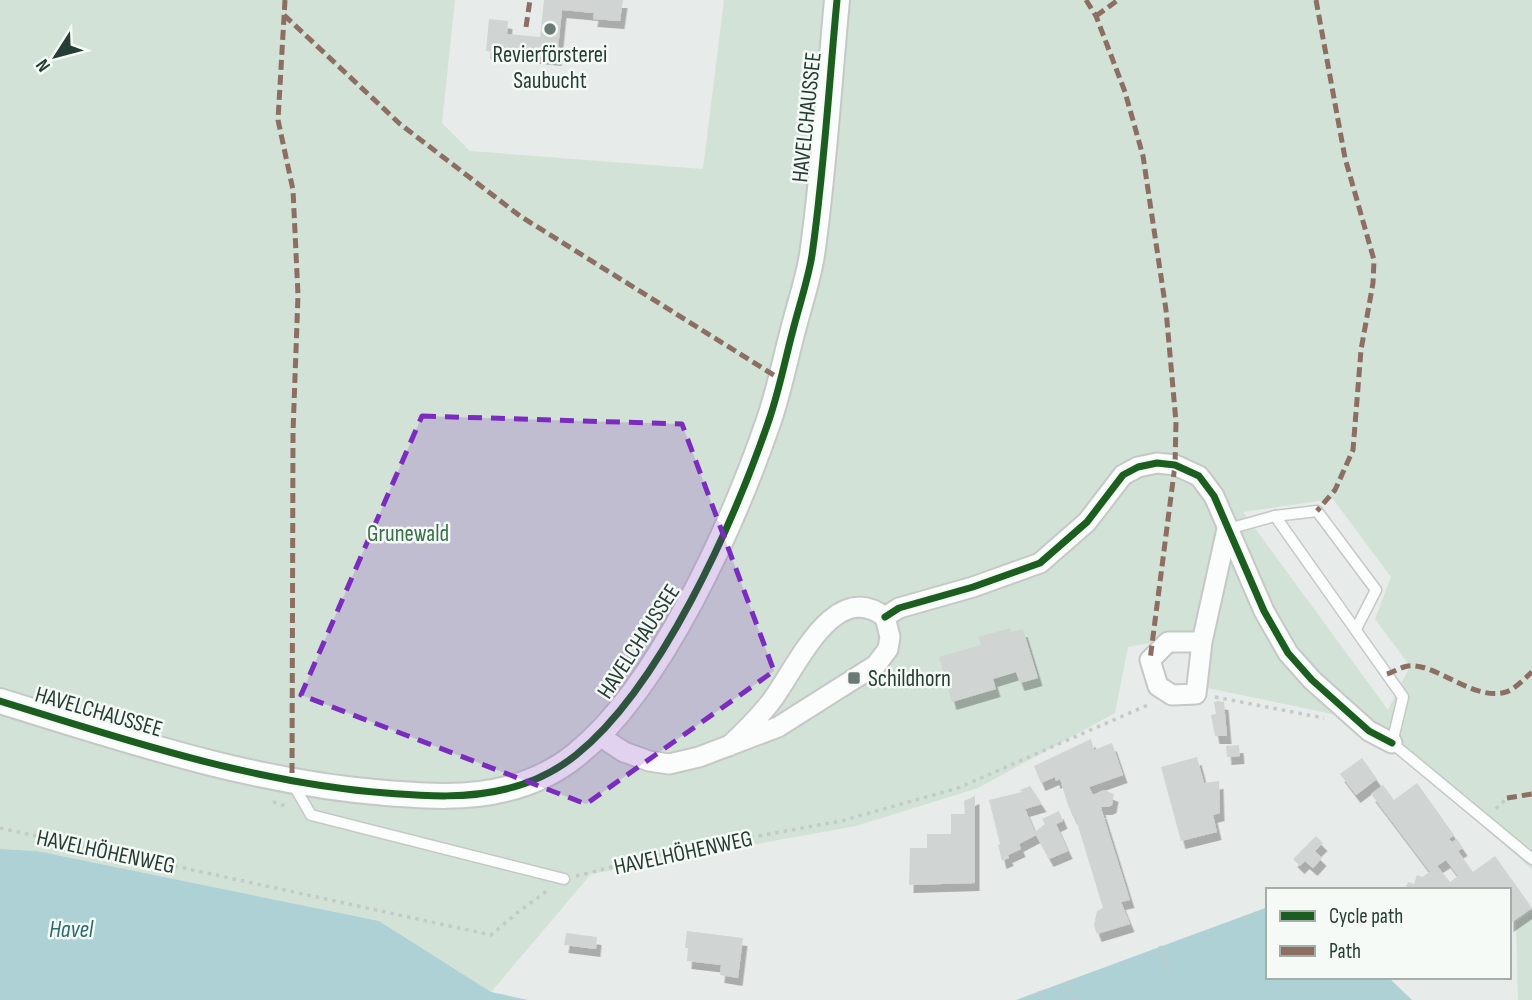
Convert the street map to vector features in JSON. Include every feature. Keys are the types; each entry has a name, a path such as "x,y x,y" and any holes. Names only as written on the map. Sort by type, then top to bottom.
{"street":[{"name":"HAVELCHAUSSEE","path":"0,701 128,741 292,782 367,792 443,797 506,790 547,775 575,756 598,735 636,690 674,629 737,502 770,417 811,257 837,0"},
{"path":"885,617 899,608 973,587 1040,563 1087,522 1123,475 1138,467 1157,463 1175,465 1199,476 1214,496 1264,611 1288,653 1312,680 1369,731 1392,743"},
{"path":"1202,642 1168,642 1150,660 1158,686 1172,695 1196,694 1202,642 1227,529"},
{"path":"598,735 624,752 649,761 669,764 729,747 778,727 876,665 888,649 890,638 885,617 861,605 846,608 828,619 770,702 729,747"}],"lane":[{"path":"1227,529 1275,516 1317,511 1376,590 1356,629"},
{"path":"1275,516 1403,696 1392,743 1532,859"},
{"path":"292,782 311,815 564,879"}],"path":[{"path":"1196,694 1330,720"},
{"path":"1244,916 1247,926"},
{"path":"1160,947 1169,972"},
{"path":"1066,981 1074,1000"},
{"path":"1039,991 1042,1000"}],"highlighted area":[{"path":"422,416 682,424 774,671 586,804 301,695"}],"green space":[{"name":"Grunewald","path":"0,0 455,0 442,123 470,151 703,169 724,0 1532,0 1532,869 1398,754 1337,715 1208,688 1213,631 1128,647 1115,713 978,788 856,826 591,874 491,992 379,921 37,851 0,849","holes":["1333,499 1391,577 1375,619 1410,666 1388,710 1243,512"]},
{"path":"1532,911 1532,1000 1518,1000 1516,922"}],"water":[{"name":"Havel","path":"0,849 37,851 379,921 491,992 528,1000 0,1000"},
{"path":"1266,908 1266,979 1390,979 1412,1000 1016,1000"}],"building":[{"name":"Revierförsterei Saubucht","path":"544,0 623,0 620,21 593,19 594,13 562,10 557,58 486,51 489,19 508,21 507,34 540,37"},
{"path":"1010,628 1011,632 1023,629 1038,678 1020,683 1016,672 993,679 996,689 952,702 939,657 981,645 978,637"},
{"path":"1214,702 1224,702 1227,736 1215,736 1211,715 1216,714"},
{"path":"1091,739 1094,750 1112,743 1123,775 1089,787 1093,795 1104,790 1114,794 1112,805 1101,807 1102,810 1099,811 1102,811 1130,900 1121,902 1130,924 1097,934 1094,925 1097,911 1103,908 1075,816 1073,817 1068,805 1060,779 1056,781 1055,777 1041,783 1034,766"},
{"path":"1239,745 1240,756 1227,757 1226,746"},
{"path":"1197,757 1204,783 1219,781 1220,813 1213,815 1217,832 1181,841 1161,767"},
{"path":"1362,758 1377,779 1356,795 1340,774"},
{"path":"1417,783 1454,835 1449,839 1452,842 1457,839 1463,848 1458,851 1473,872 1495,856 1532,908 1511,923 1511,888 1406,888 1408,882 1414,884 1417,875 1422,877 1430,872 1371,794 1383,785 1394,800","holes":["1446,860 1458,876 1450,882 1437,866"]},
{"path":"1030,786 1042,804 1025,809 1035,832 1045,824 1042,819 1059,811 1063,821 1056,824 1068,851 1049,859 1036,835 1019,844 1021,849 1002,861 989,800 1022,792 1020,790"},
{"path":"975,796 975,883 909,885 910,848 927,848 927,834 951,834 951,814 965,814 964,801"},
{"path":"1316,836 1323,843 1315,851 1322,858 1313,868 1305,861 1300,866 1293,859"},
{"path":"687,931 743,938 738,978 720,975 721,965 687,961"},
{"path":"566,933 597,937 596,949 564,945"}],"marked path":[{"path":"285,0 278,120 293,190 298,295 293,432 292,782"},
{"path":"526,27 530,0"},
{"path":"1086,0 1096,16 1125,92 1143,156 1166,310 1176,422 1175,465 1150,660"},
{"path":"1096,16 1118,0"},
{"path":"1316,0 1345,158 1374,260 1373,283 1361,350 1353,450 1335,490 1317,511"},
{"path":"284,15 400,124 520,216 780,379"},
{"path":"1387,674 1405,667 1419,666 1481,692 1494,694 1509,691 1532,672"},
{"path":"1507,798 1532,794"}],"cycle path":[{"path":"0,701 143,745 239,770 337,788 386,793 446,796 491,792 534,780 576,755 607,725 637,688 665,646 715,553 769,420 812,255 837,0"},
{"path":"885,617 899,608 973,587 1040,563 1087,522 1123,475 1138,467 1157,463 1175,465 1199,476 1214,496 1264,611 1288,653 1312,680 1369,731 1392,743"}],"place":[{"name":"Revierförsterei Saubucht","path":"550,29"},
{"name":"Schildhorn","path":"854,678"}]}
